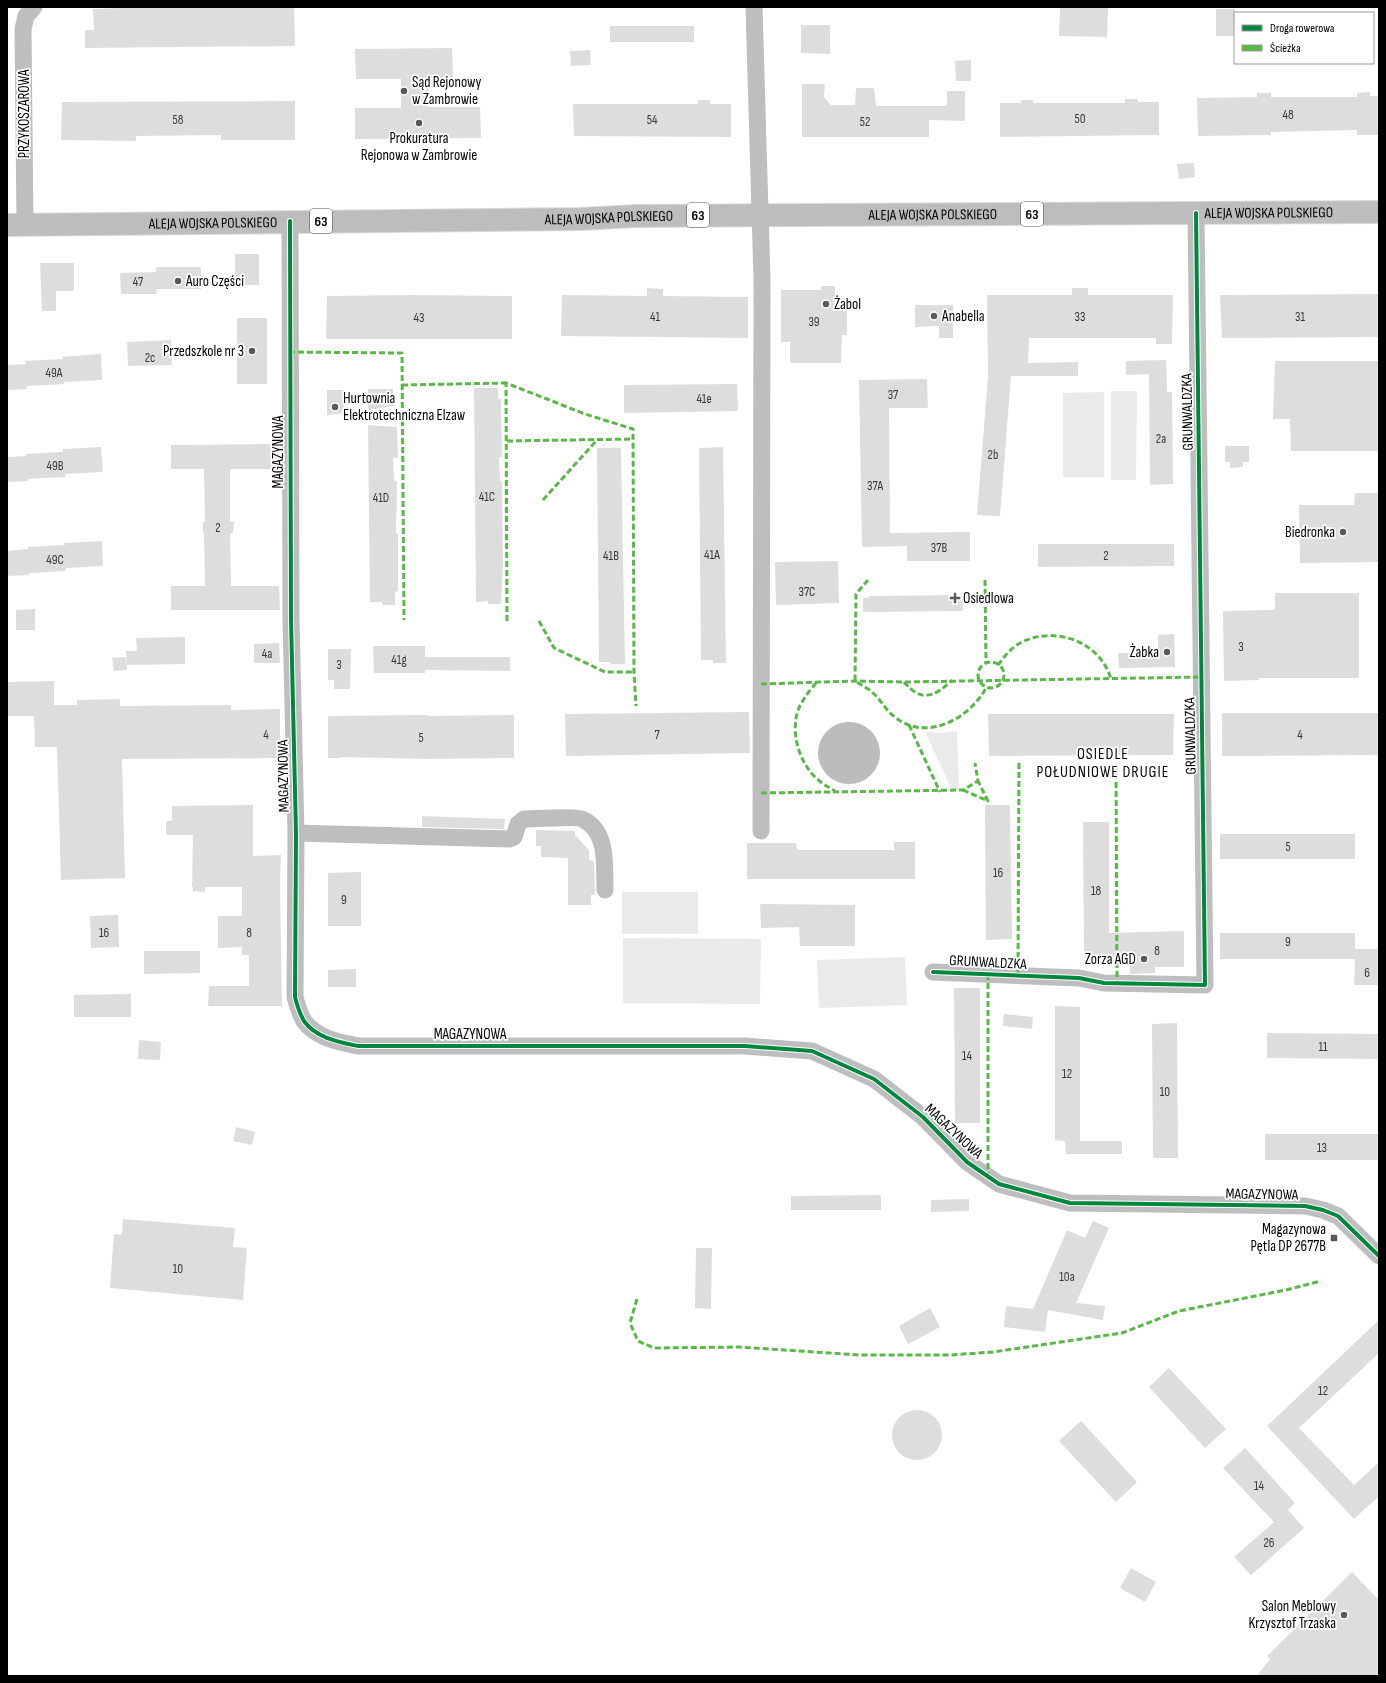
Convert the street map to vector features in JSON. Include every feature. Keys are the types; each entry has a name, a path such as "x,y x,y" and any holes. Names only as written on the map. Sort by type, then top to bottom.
{"main road":[{"name":"ALEJA WOJSKA POLSKIEGO","path":"16,225 580,219 636,216 1379,212"}],"street":[{"name":"PRZYKOSZAROWA","path":"16,225 23,29 26,16 34,7"},
{"path":"754,7 760,215 762,429 761,831"},
{"name":"GRUNWALDZKA","path":"933,972 1079,978 1104,983 1206,985 1196,213"},
{"name":"MAGAZYNOWA","path":"290,221 291,619 296,833 295,997 304,1021 316,1032 335,1041 358,1046 745,1046 812,1051 874,1079 923,1117 967,1162 1000,1184 1070,1203 1306,1206 1323,1210 1338,1216 1379,1256"},
{"path":"296,833 509,839 514,836 518,824 524,819 581,818 595,828 604,846 605,890"}],"shaded area":[{"path":"1111,391 1137,391 1136,480 1111,480"},
{"path":"1104,392 1104,477 1063,477 1063,393"},
{"path":"843,722 855,722 871,731 878,741 880,753 878,765 871,775 855,784 843,784 832,779 823,770 818,759 818,747 823,736 832,727"},
{"path":"957,731 959,790 952,790 925,732 941,733"},
{"path":"622,892 698,892 698,934 622,934"},
{"path":"623,938 761,939 760,1004 623,1003"},
{"path":"905,957 907,1005 819,1008 817,960"}],"building":[{"path":"150,7 294,7 295,46 85,48 85,30 94,30 93,9"},
{"path":"1060,8 1108,8 1107,37 1059,36"},
{"path":"1216,9 1235,9 1234,36 1216,36"},
{"path":"801,25 830,25 830,54 801,53"},
{"path":"610,26 694,26 694,42 610,42"},
{"path":"452,48 453,78 428,79 428,107 480,107 481,138 355,139 355,108 401,108 401,79 356,79 355,49"},
{"path":"590,50 591,65 571,66 570,51"},
{"path":"971,60 971,81 956,81 955,61"},
{"path":"802,84 825,84 824,97 831,105 855,105 856,88 874,88 876,106 947,106 947,91 965,91 965,121 929,120 929,137 802,137"},
{"path":"1370,92 1370,96 1379,96 1379,135 1357,135 1357,130 1271,132 1271,135 1198,136 1197,98 1257,97 1257,93 1271,93 1271,97 1357,97 1357,93"},
{"path":"1125,99 1138,99 1138,102 1159,102 1159,135 1000,137 1000,103 1021,103 1021,100 1033,100 1033,103 1125,103"},
{"path":"698,100 710,100 710,104 731,104 731,137 574,136 573,104 698,104"},
{"path":"295,101 295,140 221,140 221,135 136,136 136,141 61,140 62,102"},
{"path":"1194,163 1195,177 1179,179 1177,164"},
{"path":"235,254 259,254 259,285 235,285"},
{"path":"40,263 74,263 74,291 56,291 56,311 42,311"},
{"path":"156,267 201,267 201,289 156,289 157,294 121,294 120,273 156,272"},
{"path":"821,286 835,286 835,306 847,306 847,335 842,335 841,363 790,363 790,342 781,342 781,290 821,290"},
{"path":"647,288 663,289 663,296 748,297 748,338 561,336 562,295 647,296"},
{"path":"1072,288 1088,288 1088,295 1173,295 1172,344 1156,344 1156,338 1029,338 1028,363 1078,362 1078,376 1011,376 1000,516 977,515 988,377 987,295 1072,295"},
{"path":"1379,294 1379,337 1222,338 1220,295"},
{"path":"327,296 512,296 512,339 326,339"},
{"name":"Anabella","path":"915,305 953,305 953,338 939,338 939,326 915,327"},
{"name":"Przedszkole nr 3","path":"237,318 267,318 267,384 237,384"},
{"path":"171,340 172,365 128,366 127,342"},
{"path":"101,354 102,380 64,382 64,384 27,386 27,389 7,390 7,365 26,364 25,361 63,359 62,357"},
{"path":"1166,360 1167,392 1172,392 1173,484 1150,485 1149,374 1126,375 1126,361"},
{"path":"1275,361 1379,361 1379,451 1291,451 1290,419 1273,419"},
{"path":"927,379 928,408 889,408 890,533 970,532 970,561 907,561 907,546 862,547 859,380"},
{"path":"737,384 738,411 624,413 624,385"},
{"path":"474,388 498,388 498,399 501,399 502,457 499,457 500,481 502,481 503,562 501,604 488,604 488,601 476,602"},
{"path":"368,389 393,389 393,406 368,410"},
{"name":"Hurtownia Elektrotechniczna Elzaw","path":"327,390 344,390 344,413 327,415"},
{"path":"368,425 397,427 398,458 393,458 394,481 397,481 396,533 398,534 398,591 395,592 395,605 382,605 382,602 370,602"},
{"path":"278,444 278,469 230,469 230,522 234,521 233,533 230,533 231,586 279,586 280,610 171,610 171,586 205,586 203,522 205,522 204,469 171,469 171,445"},
{"path":"1225,446 1249,446 1249,462 1243,462 1243,467 1230,468 1230,462 1225,462"},
{"path":"101,447 103,472 65,474 65,477 7,482 7,457 26,456 26,454 63,452 63,449"},
{"path":"723,447 726,663 713,663 713,660 701,660 699,448"},
{"path":"597,448 621,448 625,664 599,662"},
{"path":"1355,493 1379,493 1379,562 1300,563 1299,505 1354,505"},
{"path":"102,541 103,566 66,568 66,571 7,576 7,551 28,549 28,547 65,545 64,543"},
{"path":"1038,544 1174,544 1174,566 1038,567"},
{"path":"838,561 839,603 776,605 775,562"},
{"path":"1275,593 1359,593 1359,678 1259,678 1259,680 1224,681 1223,611 1275,610"},
{"path":"958,595 959,598 962,598 963,611 863,612 863,598 868,598 870,596"},
{"path":"35,609 35,630 16,630 16,610"},
{"path":"1174,634 1175,667 1119,668 1118,653 1158,653 1158,635"},
{"path":"185,637 185,664 127,665 126,651 137,651 136,638"},
{"path":"279,643 280,663 254,663 254,644"},
{"path":"373,646 425,646 425,657 510,657 510,671 425,670 425,673 374,673"},
{"path":"328,649 351,649 350,689 334,689 334,680 328,680"},
{"path":"126,657 127,670 114,671 112,658"},
{"path":"54,681 54,705 77,705 77,700 120,699 120,706 231,705 231,710 280,709 280,758 122,759 125,878 61,880 57,747 35,747 34,716 7,716 7,682"},
{"path":"749,712 750,753 566,756 565,714"},
{"path":"1222,713 1379,713 1379,755 1222,756"},
{"path":"988,714 1174,714 1173,755 989,756"},
{"path":"428,715 427,716 514,715 514,758 328,758 328,716"},
{"path":"253,805 253,856 281,855 280,886 282,1006 208,1006 209,986 249,986 249,955 242,955 242,947 218,948 218,916 242,916 242,887 205,887 205,892 193,891 193,835 166,835 166,821 172,821 172,806"},
{"path":"985,805 1010,805 1012,939 986,940"},
{"path":"422,816 505,819 504,829 422,827"},
{"path":"1083,822 1109,822 1109,933 1184,931 1184,967 1155,967 1155,973 1130,974 1130,957 1084,957"},
{"path":"536,830 575,831 575,835 589,850 589,860 594,861 595,895 591,895 591,905 568,905 568,858 541,857 541,846 536,846"},
{"path":"1220,834 1355,834 1355,859 1220,859"},
{"path":"894,842 915,842 915,879 747,879 747,843 796,843 797,850 894,850"},
{"path":"361,872 361,926 328,926 328,873"},
{"path":"760,904 855,905 855,946 800,946 799,927 761,928"},
{"path":"118,915 119,947 91,948 90,916"},
{"path":"1220,933 1355,933 1355,949 1379,949 1379,985 1354,985 1355,959 1220,959"},
{"path":"144,951 200,951 200,973 144,974"},
{"path":"356,969 356,987 328,987 328,970"},
{"path":"954,988 980,988 980,1123 955,1123"},
{"path":"131,994 131,1017 74,1017 74,995"},
{"path":"1055,1006 1080,1007 1080,1141 1122,1141 1122,1154 1066,1154 1065,1141 1055,1140"},
{"path":"1004,1014 1033,1017 1032,1029 1003,1026"},
{"path":"1177,1023 1178,1158 1153,1158 1152,1024"},
{"path":"1267,1033 1379,1034 1379,1059 1267,1058"},
{"path":"139,1040 161,1042 160,1060 138,1059"},
{"path":"236,1127 255,1132 252,1145 233,1141"},
{"path":"1265,1134 1379,1134 1379,1160 1265,1160"},
{"path":"881,1195 881,1210 791,1210 791,1196"},
{"path":"969,1199 969,1211 931,1212 931,1200"},
{"path":"123,1219 235,1228 233,1247 247,1248 243,1300 110,1288 114,1234 122,1235"},
{"path":"1093,1221 1109,1228 1076,1303 1105,1306 1103,1320 1048,1310 1045,1332 1004,1327 1006,1306 1033,1309 1067,1230 1085,1238"},
{"path":"696,1248 712,1248 711,1309 695,1308"},
{"path":"930,1308 940,1327 908,1344 899,1326"},
{"path":"1379,1320 1379,1353 1299,1428 1354,1485 1379,1462 1379,1496 1354,1519 1267,1426"},
{"path":"1169,1368 1226,1429 1205,1448 1149,1387"},
{"path":"917,1410 926,1412 937,1421 942,1435 940,1444 931,1455 917,1460 908,1458 897,1449 892,1435 894,1426 903,1415"},
{"path":"1081,1421 1137,1482 1116,1502 1059,1441"},
{"path":"1245,1448 1295,1503 1288,1510 1304,1528 1251,1575 1234,1557 1274,1522 1223,1468"},
{"path":"1131,1568 1156,1582 1145,1602 1120,1588"},
{"name":"Salon Meblowy Krzysztof Trzaska","path":"1352,1572 1379,1600 1379,1676 1257,1676 1270,1659 1267,1656"}],"marked path":[{"path":"289,352 402,353 404,620"},
{"path":"402,385 506,383"},
{"path":"507,621 506,383 585,414 633,429 634,672 636,706"},
{"path":"507,441 633,439"},
{"path":"543,500 597,440"},
{"path":"868,580 856,594 855,681 871,691 896,718 908,725 921,728 934,727 959,717 970,709 986,688"},
{"path":"985,580 986,663"},
{"path":"539,621 554,648 605,672 634,672"},
{"path":"998,665 1005,656 1020,643 1033,638 1061,636 1086,646 1097,655 1105,666 1111,679"},
{"path":"991,662 1000,666 1004,675 1000,684 991,688 982,684 978,675 982,666 991,662"},
{"path":"761,684 855,681 904,682 1202,677"},
{"path":"904,682 916,693 928,695 939,691 952,680"},
{"path":"816,683 802,701 796,717 795,726 797,744 809,770 815,777 835,791"},
{"path":"909,725 940,792"},
{"path":"761,793 963,790 978,781 975,763"},
{"path":"1018,976 1019,763"},
{"path":"1116,764 1117,983"},
{"path":"963,790 988,801 978,781"},
{"path":"988,974 988,1177"},
{"path":"637,1299 630,1323 638,1341 654,1348 739,1347 860,1355 950,1355 993,1352 1122,1333 1179,1311 1286,1290 1321,1281"}],"cycle path":[{"path":"933,972 1079,978 1104,983 1205,985 1196,213"},
{"path":"290,221 291,619 296,833 295,997 301,1015 309,1027 315,1032 328,1038 358,1046 745,1046 812,1051 874,1079 923,1117 967,1162 999,1184 1070,1203 1305,1206 1323,1210 1338,1216 1379,1256"}],"place":[{"name":"Sąd Rejonowy w Zambrowie","path":"404,91"},
{"name":"Prokuratura Rejonowa w Zambrowie","path":"419,123"},
{"name":"Auro Części","path":"178,281"},
{"name":"Żabol","path":"826,304"},
{"name":"Anabella","path":"934,316"},
{"name":"Przedszkole nr 3","path":"252,351"},
{"name":"Hurtownia Elektrotechniczna Elzaw","path":"335,407"},
{"name":"Biedronka","path":"1343,532"},
{"name":"Osiedlowa","path":"955,598"},
{"name":"Żabka","path":"1167,652"},
{"name":"Zorza AGD","path":"1144,959"},
{"name":"Magazynowa Pętla DP 2677B","path":"1334,1238"},
{"name":"Salon Meblowy Krzysztof Trzaska","path":"1344,1615"}],"district":[{"name":"OSIEDLE POŁUDNIOWE DRUGIE","path":"1103,762"}]}
